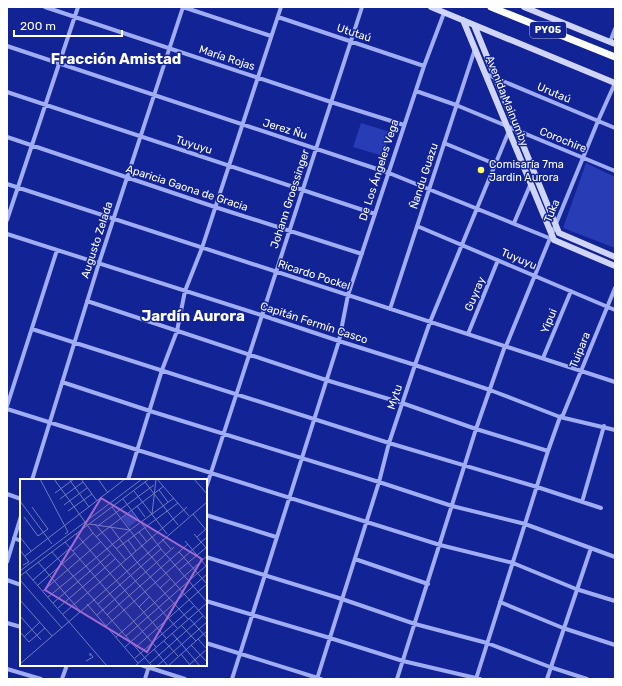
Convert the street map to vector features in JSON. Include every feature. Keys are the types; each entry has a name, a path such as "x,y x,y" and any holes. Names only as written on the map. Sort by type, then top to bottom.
{"highway":[{"name":"PY05","path":"491,7 615,57"}],"street":[{"name":"María Rojas","path":"45,7 404,125"},
{"path":"7,220 44,105 78,7"},
{"path":"183,7 271,36"},
{"name":"Augusto Zelada","path":"32,479 99,263 183,7"},
{"path":"128,479 162,370 177,331 185,291 202,248 281,7"},
{"name":"Johann Groessinger","path":"207,485 362,7"},
{"path":"430,7 446,10 474,25 615,83"},
{"path":"524,7 612,43 615,29"},
{"name":"De Los Ángeles Vega","path":"232,679 338,342 348,295 424,66 446,10"},
{"name":"Ututaú","path":"278,17 424,66"},
{"name":"Avenida Mainumby","path":"463,20 552,237"},
{"name":"Avenida Mainumby","path":"474,25 559,233 615,256"},
{"name":"Jerez Ñu","path":"7,46 389,173 552,237"},
{"name":"Ñandu Guazu","path":"390,309 475,49"},
{"name":"Urutaú","path":"486,74 615,128"},
{"name":"Tuka","path":"398,679 476,429 505,346 534,275 552,237 598,121 615,83"},
{"name":"Corochire","path":"416,91 456,105 509,129 518,131 615,171"},
{"name":"Tuyuyu","path":"7,92 375,214"},
{"name":"Mytu","path":"319,679 330,638 414,365 430,322 509,129"},
{"name":"Aparicia Gaona de Gracia","path":"7,137 215,207 362,254"},
{"path":"444,143 495,164"},
{"path":"514,223 531,183"},
{"name":"Ricardo Pockel","path":"7,184 615,382"},
{"name":"Tuyuyu","path":"417,226 615,310"},
{"name":"Capitán Fermín Casco","path":"7,234 262,315 338,342 490,390 560,417 604,426 615,430"},
{"path":"552,237 615,266"},
{"path":"57,250 7,407 50,422 440,545 513,563 576,589 615,601"},
{"name":"Guyray","path":"468,334 498,260"},
{"name":"Tuipara","path":"477,678 560,417 564,414 615,288"},
{"name":"Yipui","path":"543,358 571,291"},
{"path":"87,301 326,380 402,402 476,429 548,451"},
{"path":"32,329 389,443 537,487 601,508"},
{"path":"62,382 452,506 525,524 615,556"},
{"path":"582,502 604,426"},
{"path":"7,494 20,499"},
{"path":"207,515 276,537"},
{"path":"7,562 20,519"},
{"path":"14,538 20,541"},
{"path":"546,679 591,548"},
{"path":"207,557 342,599 415,624 487,643 550,667 587,679"},
{"path":"355,559 428,584"},
{"path":"7,580 20,585"},
{"path":"207,601 403,661 477,678"},
{"path":"500,602 563,628 615,645"},
{"path":"7,623 20,627"},
{"path":"207,643 240,652 319,679"},
{"path":"62,679 67,666"},
{"path":"145,679 149,666 185,679"},
{"path":"7,669 41,679"}],"shaded area":[{"path":"361,123 390,132 383,156 353,147"},
{"path":"586,163 615,177 615,248 563,228"}],"place":[{"name":"Comisaría 7ma Jardin Aurora","path":"481,170"}],"district":[{"name":"Fracción Amistad","path":"116,59"},
{"name":"Jardín Aurora","path":"193,316"}]}
